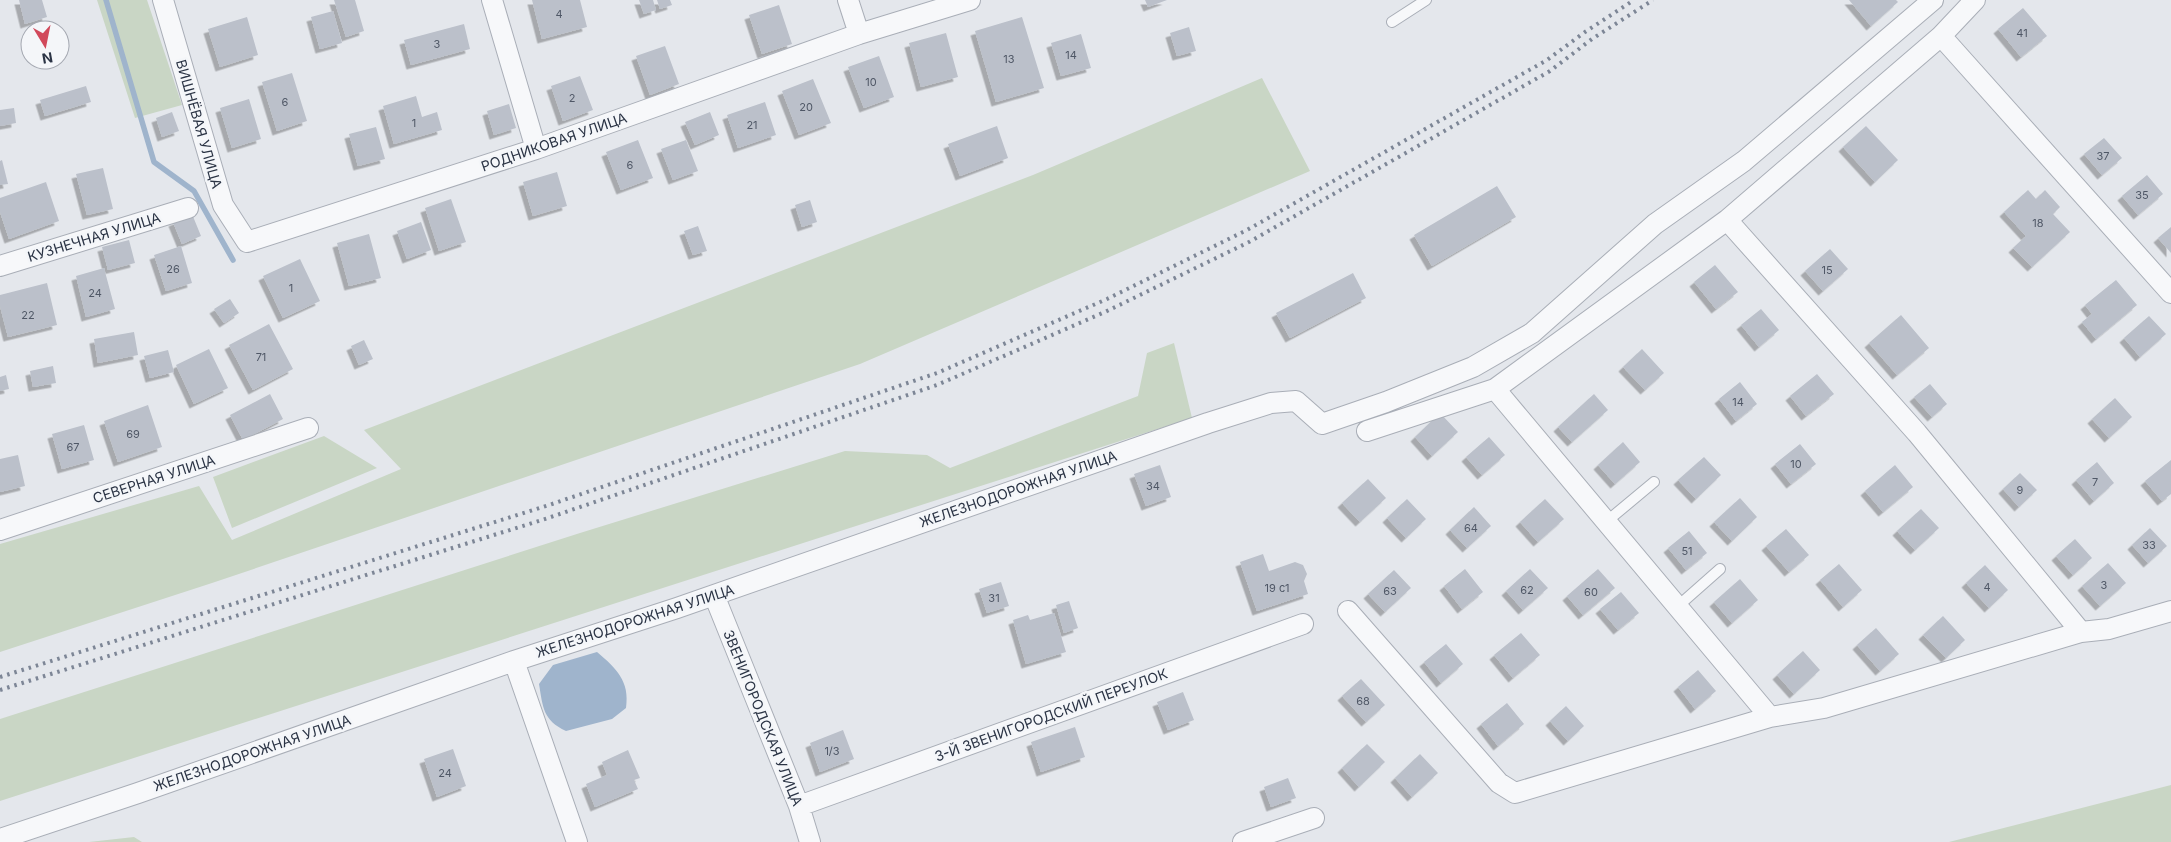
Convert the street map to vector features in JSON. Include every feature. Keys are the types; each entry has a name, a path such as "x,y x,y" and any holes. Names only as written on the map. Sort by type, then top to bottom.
{"street":[{"name":"ВИШНЁВАЯ УЛИЦА","path":"163,0 223,205 247,242"},
{"path":"492,0 536,149"},
{"path":"848,0 859,34"},
{"name":"РОДНИКОВАЯ УЛИЦА","path":"247,242 536,149 859,34 970,0"},
{"name":"ЖЕЛЕЗНОДОРОЖНАЯ УЛИЦА","path":"0,840 1208,423 1271,403 1296,401 1322,424 1386,402 1473,367 1532,333 1655,224 1744,161 1934,0"},
{"path":"1367,431 1496,389 1727,220 1941,36 1975,0"},
{"path":"1941,36 2171,293"},
{"name":"КУЗНЕЧНАЯ УЛИЦА","path":"0,266 188,208"},
{"path":"1727,220 1917,433 2081,632"},
{"path":"1496,389 1770,717"},
{"name":"СЕВЕРНАЯ УЛИЦА","path":"0,530 308,428"},
{"name":"ЗВЕНИГОРОДСКАЯ УЛИЦА","path":"714,595 799,806 810,842"},
{"path":"1348,611 1499,784 1515,793 1770,717 1824,708 2081,632 2109,629 2171,611"},
{"name":"3-Й ЗВЕНИГОРОДСКИЙ ПЕРЕУЛОК","path":"799,806 1303,624"},
{"path":"514,661 577,842"},
{"path":"1243,842 1314,818"}],"lane":[{"path":"1392,22 1426,0"},
{"path":"1606,522 1654,482"},
{"path":"1677,607 1720,569"}],"green space":[{"path":"97,0 147,0 182,105 135,118"},
{"path":"1262,78 1310,171 860,364 212,583 0,652 0,544 199,486 232,540 401,469 364,430 1033,175"},
{"path":"1174,343 1192,418 0,801 0,719 580,533 845,451 927,455 950,468 1138,396 1147,353"},
{"path":"324,436 377,468 232,528 213,477"},
{"path":"2171,785 2171,842 1949,842"},
{"path":"134,837 142,842 89,842"}],"water":[{"path":"597,652 616,670 624,683 627,698 626,708 612,719 566,731 548,718 543,707 539,684 553,665"}],"building":[{"path":"19,0 42,0 47,17 38,20 24,20"},
{"path":"334,0 355,0 364,31 346,37"},
{"path":"532,0 580,0 587,27 542,39"},
{"path":"639,0 653,0 656,10 644,14"},
{"path":"657,0 670,0 672,5 660,9"},
{"path":"1145,0 1167,0 1148,7"},
{"path":"1849,0 1896,0 1898,2 1871,26"},
{"path":"779,5 792,44 762,54 749,15"},
{"path":"2023,8 2047,36 2021,57 1998,29"},
{"path":"333,11 342,43 320,49 311,17"},
{"path":"247,17 258,55 220,67 208,29"},
{"path":"1022,17 1044,88 996,102 975,31"},
{"path":"464,24 470,49 411,65 404,40"},
{"path":"1189,27 1196,51 1177,56 1170,33"},
{"path":"946,33 958,77 921,87 909,43"},
{"path":"1081,34 1091,68 1061,76 1051,43"},
{"path":"665,46 679,84 650,95 636,56"},
{"path":"879,56 894,97 864,108 848,67"},
{"path":"292,73 307,121 277,131 262,82"},
{"path":"580,76 593,110 563,121 551,86"},
{"path":"813,79 831,123 799,135 782,91"},
{"path":"86,86 91,102 45,116 40,100"},
{"path":"416,96 422,117 437,112 442,130 394,144 383,106"},
{"path":"249,99 261,139 232,148 220,108"},
{"path":"765,102 776,135 738,148 727,115"},
{"path":"509,104 516,128 494,135 487,111"},
{"path":"14,108 16,123 0,126 0,110"},
{"path":"172,112 179,131 162,137 156,118"},
{"path":"710,112 719,135 695,145 685,122"},
{"path":"997,126 1008,158 960,176 948,144"},
{"path":"1866,126 1898,160 1875,182 1843,147"},
{"path":"376,127 385,159 358,166 349,134"},
{"path":"2104,138 2122,158 2102,175 2084,154"},
{"path":"638,140 653,178 621,190 606,152"},
{"path":"686,140 698,171 673,180 661,149"},
{"path":"2,160 8,184 0,185 0,161"},
{"path":"103,168 113,209 87,215 76,174"},
{"path":"557,172 567,206 533,216 523,182"},
{"path":"2147,175 2163,194 2138,215 2122,196"},
{"path":"46,182 59,221 9,239 0,212 0,198"},
{"path":"1497,186 1516,217 1432,266 1414,235"},
{"path":"2028,190 2036,199 2045,190 2060,207 2053,214 2070,232 2032,267 2013,248 2026,236 2004,212"},
{"path":"451,199 466,242 439,251 425,208"},
{"path":"810,200 817,222 802,227 795,205"},
{"path":"192,214 201,236 182,244 173,222"},
{"path":"421,222 431,250 407,259 397,231"},
{"path":"698,226 707,251 693,255 684,231"},
{"path":"2171,227 2171,253 2158,238"},
{"path":"369,234 381,278 349,286 337,243"},
{"path":"129,240 135,263 108,270 102,247"},
{"path":"181,246 192,283 166,291 154,255"},
{"path":"1830,249 1848,269 1823,291 1805,271"},
{"path":"300,259 320,301 283,318 263,276"},
{"path":"1715,265 1738,292 1716,309 1694,282"},
{"path":"104,268 115,309 86,317 76,276"},
{"path":"1353,273 1366,298 1290,338 1276,313"},
{"path":"2116,280 2137,305 2096,339 2082,322 2092,314 2085,305"},
{"path":"47,283 57,325 8,337 0,306 0,295"},
{"path":"230,299 239,313 224,323 214,309"},
{"path":"1761,309 1779,330 1759,347 1741,325"},
{"path":"1901,315 1929,348 1897,375 1869,343"},
{"path":"2149,316 2166,334 2140,357 2124,338"},
{"path":"269,324 293,369 253,390 229,345"},
{"path":"134,332 138,355 98,363 94,339"},
{"path":"364,340 373,359 359,365 351,346"},
{"path":"209,349 228,388 194,404 176,365"},
{"path":"1642,349 1664,373 1645,390 1623,367"},
{"path":"168,350 174,372 150,378 144,356"},
{"path":"53,366 56,383 33,387 30,371"},
{"path":"1817,374 1834,394 1806,416 1790,396"},
{"path":"6,375 9,389 0,391 0,377"},
{"path":"1740,382 1757,404 1736,421 1719,399"},
{"path":"1930,384 1947,404 1932,417 1914,397"},
{"path":"270,394 283,419 243,440 230,415"},
{"path":"1594,394 1608,410 1572,442 1558,427"},
{"path":"2115,398 2132,417 2109,438 2092,419"},
{"path":"148,405 162,447 118,462 104,421"},
{"path":"1440,413 1458,432 1432,456 1415,437"},
{"path":"84,425 94,460 62,469 52,434"},
{"path":"1489,437 1505,455 1482,475 1466,457"},
{"path":"1623,442 1640,462 1615,484 1598,465"},
{"path":"1800,444 1816,464 1791,484 1775,464"},
{"path":"18,455 25,486 0,492 0,459"},
{"path":"1704,457 1721,475 1696,499 1678,480"},
{"path":"2171,460 2171,494 2162,501 2145,481"},
{"path":"2097,462 2114,483 2094,501 2076,480"},
{"path":"1160,465 1171,497 1146,506 1134,474"},
{"path":"1895,465 1913,487 1883,512 1865,491"},
{"path":"2020,473 2037,490 2019,507 2003,489"},
{"path":"1368,479 1386,498 1360,522 1342,503"},
{"path":"1740,498 1757,517 1732,541 1714,522"},
{"path":"1407,499 1426,519 1406,538 1387,518"},
{"path":"1545,499 1564,519 1538,542 1520,522"},
{"path":"1474,507 1491,526 1467,548 1450,530"},
{"path":"1921,509 1939,528 1915,550 1897,531"},
{"path":"2150,528 2167,546 2148,563 2132,545"},
{"path":"1786,529 1809,555 1789,572 1766,546"},
{"path":"1689,531 1707,553 1686,570 1668,548"},
{"path":"2075,539 2092,558 2073,575 2056,556"},
{"path":"1263,554 1269,571 1295,562 1303,565 1307,574 1304,581 1308,594 1257,611 1240,562"},
{"path":"2108,563 2126,583 2100,606 2082,586"},
{"path":"1839,564 1862,590 1843,607 1820,580"},
{"path":"1985,565 2008,590 1989,608 1966,583"},
{"path":"1465,569 1483,592 1462,609 1444,586"},
{"path":"1530,569 1548,588 1523,610 1506,591"},
{"path":"1598,569 1615,588 1583,615 1567,596"},
{"path":"1394,570 1411,588 1385,612 1368,594"},
{"path":"1740,579 1758,600 1732,623 1714,602"},
{"path":"1001,582 1009,606 987,613 979,589"},
{"path":"1621,592 1639,613 1618,630 1600,609"},
{"path":"1069,601 1078,628 1064,633 1056,605"},
{"path":"1054,613 1066,652 1026,664 1013,620 1028,615 1030,620"},
{"path":"1943,616 1965,640 1946,658 1923,635"},
{"path":"1876,628 1899,654 1880,671 1857,645"},
{"path":"1521,633 1540,655 1513,678 1494,655"},
{"path":"1446,644 1463,664 1441,683 1424,662"},
{"path":"1803,651 1820,670 1794,694 1777,675"},
{"path":"1698,670 1716,691 1695,709 1678,687"},
{"path":"1361,679 1385,705 1366,722 1342,696"},
{"path":"1183,692 1194,720 1168,730 1157,702"},
{"path":"1507,703 1524,724 1498,746 1481,724"},
{"path":"1566,706 1584,726 1568,741 1550,721"},
{"path":"1075,727 1085,757 1041,772 1031,742"},
{"path":"843,730 854,759 820,772 810,743"},
{"path":"1367,744 1385,762 1359,787 1342,768"},
{"path":"453,749 466,786 437,797 424,759"},
{"path":"628,750 640,778 634,780 638,789 595,807 586,784 607,775 602,762"},
{"path":"1420,754 1438,773 1412,797 1395,778"},
{"path":"1288,778 1296,798 1271,807 1264,787"}],"waterway":[{"path":"106,0 154,162 194,191 233,260"}],"railway":[{"path":"0,677 549,505 937,373 1107,299 1247,230 1547,60 1634,0"},
{"path":"0,690 548,518 937,385 1105,312 1249,242 1550,71 1592,39 1653,0"}]}
